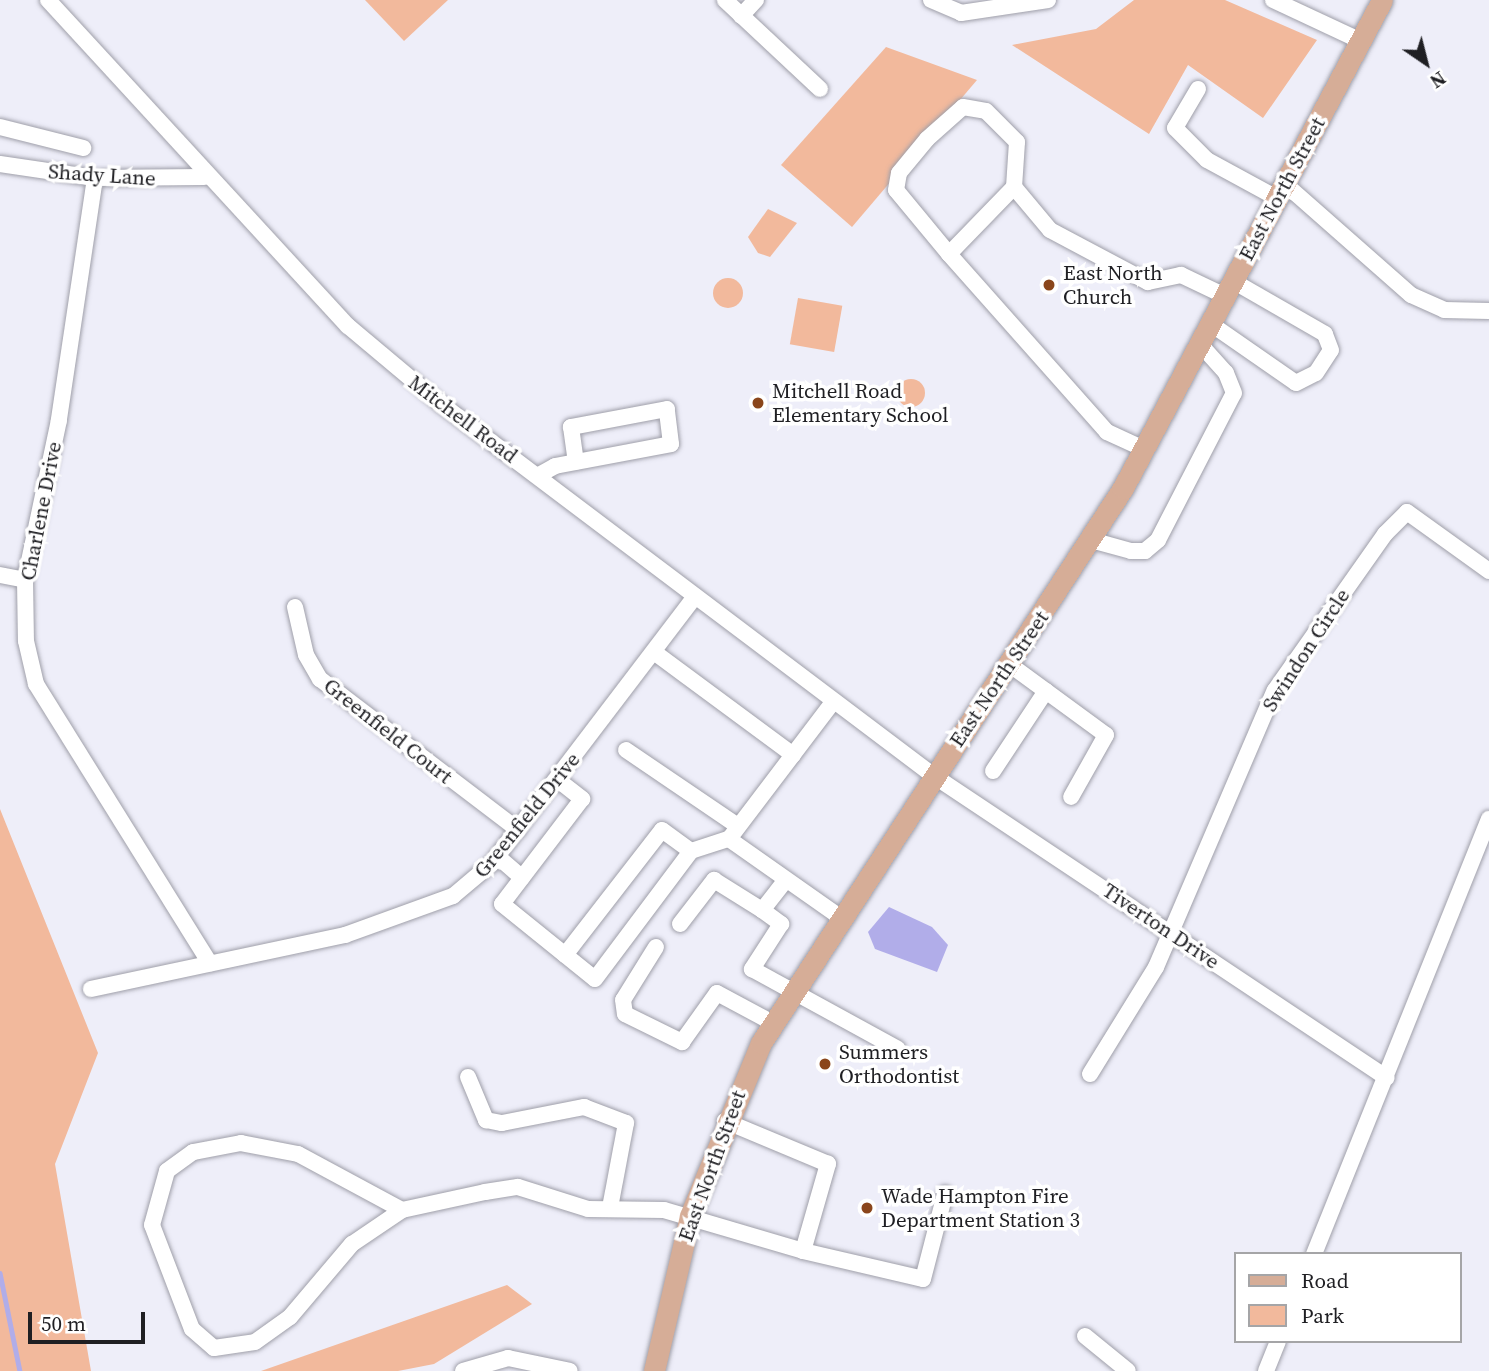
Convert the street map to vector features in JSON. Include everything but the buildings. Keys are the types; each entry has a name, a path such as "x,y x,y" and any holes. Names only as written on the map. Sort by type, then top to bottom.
{"main road":[{"name":"East North Street","path":"654,1371 690,1216 724,1121 773,1023 789,994 1091,540 1144,449 1382,0"}],"street":[{"name":"Mitchell Road","path":"48,0 204,177 348,326 695,597 934,776"},
{"path":"725,0 820,89"},
{"path":"741,16 756,0"},
{"path":"931,0 961,13 1048,0"},
{"path":"1273,0 1361,41"},
{"path":"1198,89 1175,128 1207,160 1281,191 1411,295 1444,310 1489,311"},
{"path":"949,254 1014,187 1017,142 986,111 963,107 927,139 899,173 896,190 949,254 1107,432 1144,449"},
{"path":"0,127 83,148"},
{"name":"Shady Lane","path":"0,164 95,178 204,177"},
{"name":"Charlene Drive","path":"95,178 59,420 25,580 26,641 36,684 210,963"},
{"path":"1014,187 1050,230 1147,282 1181,275 1229,289 1325,334 1331,350 1316,373 1296,383 1211,324"},
{"path":"1091,540 1145,551 1158,540 1234,393 1226,373 1200,344"},
{"path":"539,475 576,462 671,444 667,409 571,427 576,462"},
{"name":"Swindon Circle","path":"1172,934 1275,690 1385,534 1407,512 1489,571"},
{"path":"0,575 25,580"},
{"name":"Greenfield Drive","path":"91,989 415,915 453,896 497,856 558,780 695,597"},
{"name":"Greenfield Court","path":"295,607 306,655 320,679 517,830"},
{"path":"654,652 793,755"},
{"path":"1009,664 1106,736 1070,797"},
{"path":"993,771 1046,691"},
{"path":"558,780 582,799 502,904 595,979 691,851 733,833 833,702"},
{"path":"626,750 733,833 785,881 840,917"},
{"name":"Tiverton Drive","path":"934,776 1387,1078"},
{"path":"1315,1252 1489,819"},
{"path":"565,956 662,830 691,851"},
{"path":"497,856 522,878"},
{"path":"680,924 714,880 781,925 752,969 789,994 898,1049"},
{"path":"762,910 785,881"},
{"path":"1090,1074 1172,934"},
{"path":"656,947 623,1000 625,1014 682,1042 717,993 773,1023"},
{"path":"467,1077 486,1120 584,1107 626,1123 610,1208"},
{"path":"724,1121 767,1142 828,1164 803,1251"},
{"path":"402,1210 298,1154 241,1143 193,1152 167,1171 152,1225 192,1329 214,1348 236,1349 290,1317 352,1244 402,1210 518,1187 567,1205 690,1216 803,1251 923,1279 945,1194"},
{"path":"1085,1336 1128,1371"},
{"path":"1266,1371 1277,1343"},
{"path":"463,1371 508,1358 569,1371"}],"green space":[{"path":"365,0 448,0 404,41"},
{"path":"1134,0 1225,0 1317,40 1263,118 1188,65 1149,134 1012,45 1096,29"},
{"path":"886,47 977,80 852,227 781,165"},
{"path":"768,209 797,223 770,257 758,253 748,237"},
{"path":"728,278 739,282 743,293 739,304 728,308 717,304 713,293 717,282"},
{"path":"798,298 842,306 834,352 790,344"},
{"path":"911,379 921,383 925,393 921,403 911,407 901,403 897,393 901,383"},
{"path":"0,809 98,1053 55,1164 91,1371 0,1371"},
{"path":"507,1285 532,1304 434,1364 398,1371 261,1371"}],"shaded area":[{"path":"889,907 932,927 948,945 937,972 875,949 868,932"}],"waterway":[{"path":"0,1273 20,1371"}],"place":[{"name":"East North Church","path":"1049,285"},
{"name":"Mitchell Road Elementary School","path":"758,403"},
{"name":"Summers Orthodontist","path":"825,1064"},
{"name":"Wade Hampton Fire Department Station 3","path":"867,1208"}]}
